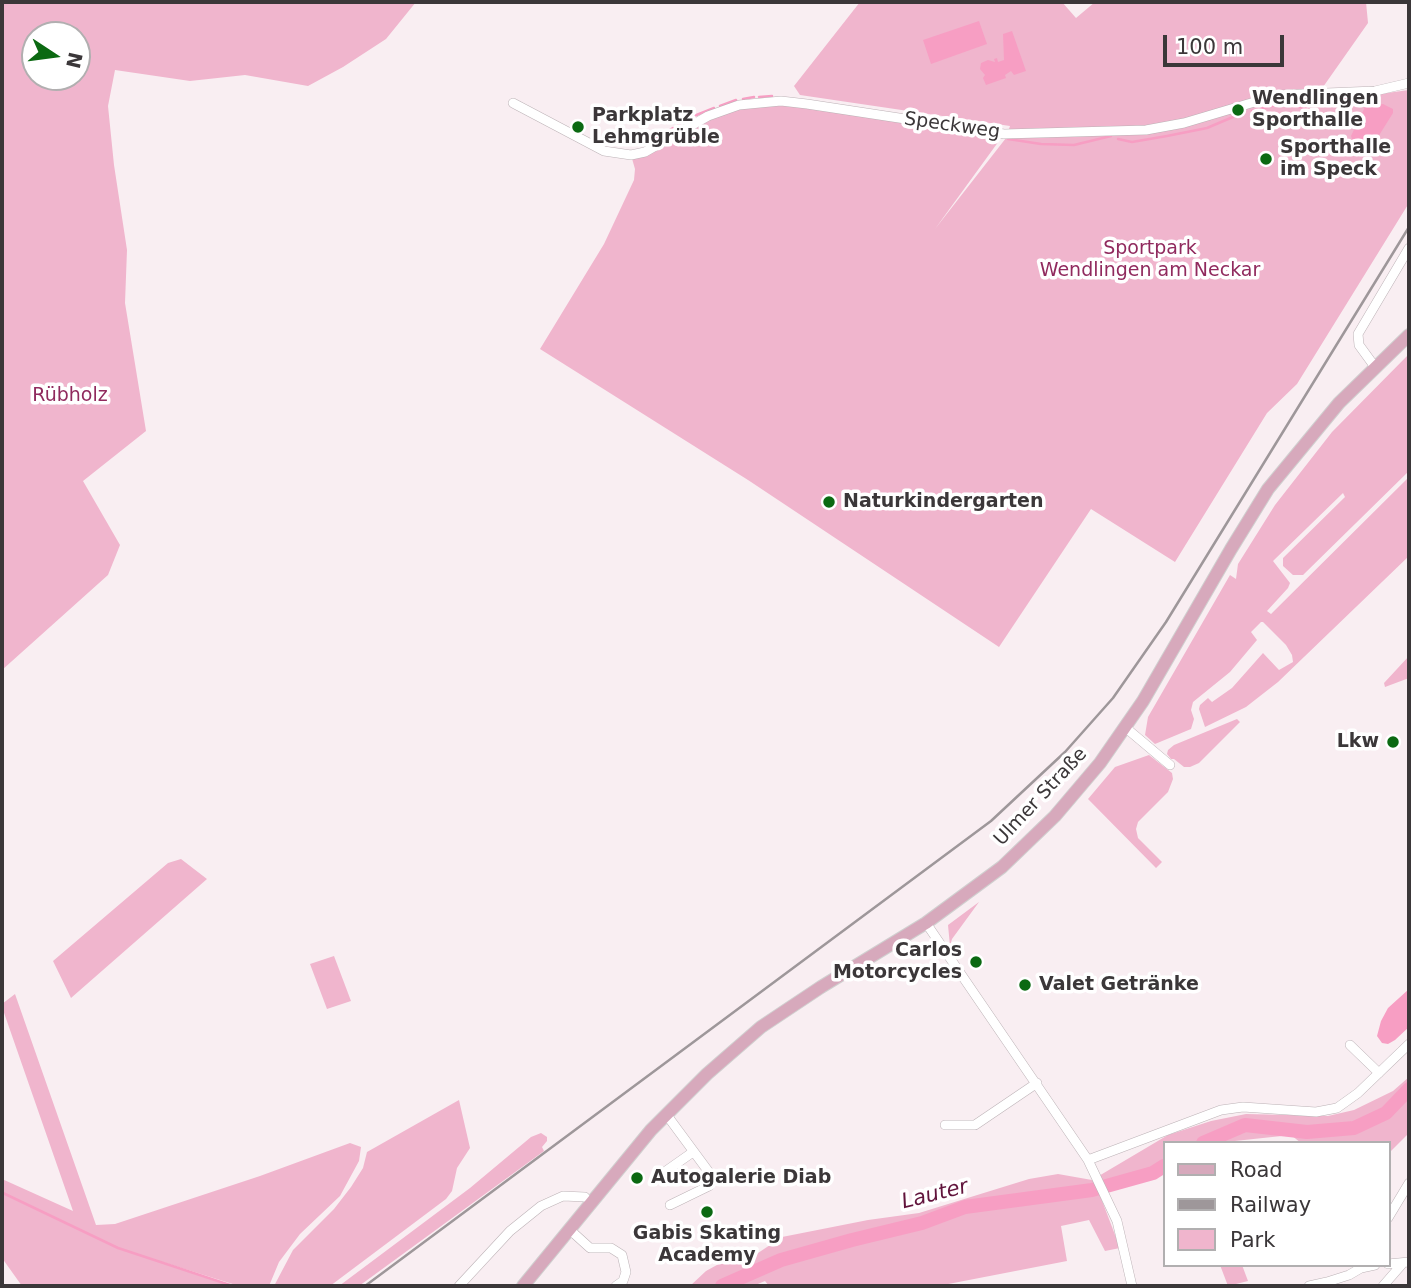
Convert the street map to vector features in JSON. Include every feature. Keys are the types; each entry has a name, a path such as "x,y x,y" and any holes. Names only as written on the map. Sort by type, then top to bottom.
{"main road":[{"name":"Ulmer Straße","path":"523,1286 666,1114 707,1073 761,1027 926,923 1002,867 1055,816 1126,728 1268,489 1314,432 1409,335"}],"street":[{"name":"Speckweg","path":"513,103 604,151 631,155 645,152 708,116 739,105 781,101 1004,134 1121,131 1146,130 1184,123 1278,95 1375,91 1409,83"},
{"path":"1375,367 1359,345 1358,334 1409,248"},
{"path":"1126,728 1170,765"},
{"path":"926,923 1088,1160 1117,1221 1132,1286"},
{"path":"1088,1160 1221,1110 1243,1107 1316,1112 1337,1108 1358,1093 1409,1044"},
{"path":"1350,1045 1379,1073"},
{"path":"945,1125 975,1125 1037,1083"},
{"path":"666,1114 711,1175 709,1186 670,1205"},
{"path":"656,1178 693,1152"},
{"path":"1390,1215 1409,1183"},
{"path":"459,1286 510,1231 541,1206 563,1196 585,1197"},
{"path":"569,1229 590,1248 611,1248 622,1255 626,1272 622,1281 615,1286"},
{"path":"1383,1286 1406,1263"},
{"path":"1309,1286 1349,1275 1361,1267"}],"green space":[{"name":"Rübholz","path":"2,2 416,2 386,39 308,86 245,75 190,81 115,70 108,106 127,250 125,303 146,431 83,481 120,545 108,575 2,670"},
{"name":"Sportpark Wendlingen am Neckar","path":"860,2 1062,2 1076,18 1095,2 1366,2 1368,23 1316,97 1372,95 1409,90 1409,203 1297,384 1267,413 1175,562 1091,509 999,647 748,480 540,349 604,244 634,180 635,169 631,155 739,105 781,101 1004,134 935,229 1006,138 1010,126 800,95 794,86"},
{"path":"1409,354 1409,471 1303,575 1293,575 1283,566 1283,558 1345,497 1343,493 1273,561 1290,583 1267,611 1271,614 1409,477 1409,556 1278,682 1246,707 1205,727 1200,705 1208,698 1212,702 1232,688 1263,653 1279,670 1293,662 1286,645 1261,622 1251,632 1257,640 1230,672 1193,702 1191,710 1194,719 1191,729 1155,744 1145,735 1148,717 1230,575 1236,579 1238,564 1275,505 1332,432"},
{"path":"1409,656 1409,678 1385,687 1384,683"},
{"path":"1237,719 1240,722 1199,763 1184,767 1167,754 1174,745"},
{"path":"1149,755 1172,773 1173,779 1168,792 1138,822 1136,829 1138,838 1162,862 1156,868 1088,799 1115,767"},
{"path":"181,859 207,879 71,998 53,961 168,863"},
{"path":"979,902 952,939 950,946 948,925"},
{"path":"334,956 351,1001 327,1009 310,964"},
{"path":"15,994 96,1225 115,1224 350,1143 361,1147 359,1161 340,1196 300,1234 279,1262 269,1286 239,1286 153,1259 234,1286 22,1286 2,1258 2,1179 73,1211 2,1007 2,1004"},
{"path":"1409,1077 1409,1133 1390,1152 1390,1141 1298,1141 1291,1135 1235,1141 1162,1141 1162,1173 1111,1190 1101,1198 1120,1248 1105,1251 1089,1220 1061,1226 1067,1261 938,1286 769,1286 765,1281 753,1286 690,1286 706,1271 726,1260 743,1263 782,1237 919,1213 1029,1179 1058,1174 1092,1180 1168,1135 1211,1121 1246,1114 1328,1116 1354,1110 1393,1091"},
{"path":"459,1100 470,1148 457,1168 452,1191 446,1199 330,1286 274,1286 293,1250 334,1209 351,1187 363,1168 367,1152"},
{"path":"541,1133 547,1137 542,1147 544,1151 359,1286 339,1286 470,1188 531,1137"},
{"path":"1221,1267 1243,1267 1248,1281 1228,1286"}],"shaded area":[{"path":"979,21 987,44 931,64 923,40"},
{"path":"1012,31 1026,71 1014,75 1011,71 1005,75 1006,78 986,85 983,78 985,75 980,69 981,63 988,60 995,62 994,59 997,58 998,62 1004,60 1003,34"},
{"path":"1383,104 1393,109 1393,113 1373,145 1369,148 1353,142 1351,136 1365,107"},
{"path":"1409,989 1409,1027 1395,1040 1388,1044 1382,1043 1377,1036 1381,1021 1388,1008"}],"waterway":[{"path":"759,97 772,96"},
{"path":"743,99 754,97"},
{"path":"720,106 736,100"},
{"path":"1252,111 1279,104 1306,108"},
{"path":"694,116 714,108"},
{"path":"1118,139 1132,142 1207,128 1240,114"},
{"path":"678,125 689,119"},
{"path":"646,140 652,140 673,128"},
{"path":"1008,139 1074,145 1111,136"},
{"name":"Lauter","path":"1208,1141 1245,1125 1307,1132 1354,1128 1386,1113 1409,1089"},
{"name":"Lauter","path":"722,1286 781,1260 922,1223 965,1207 1092,1190 1153,1173 1162,1167"},
{"path":"3,1193 118,1248 233,1286"}],"railway":[{"path":"365,1286 991,821 1065,752 1113,698 1166,622 1409,227"}],"place":[{"name":"Wendlingen Sporthalle","path":"1238,110"},
{"name":"Parkplatz Lehmgrüble","path":"578,127"},
{"name":"Sporthalle im Speck","path":"1266,159"},
{"name":"Naturkindergarten","path":"829,502"},
{"name":"Lkw","path":"1393,742"},
{"name":"Carlos Motorcycles","path":"976,962"},
{"name":"Valet Getränke","path":"1025,985"},
{"name":"Autogalerie Diab","path":"637,1178"},
{"name":"Gabis Skating Academy","path":"707,1212"}]}
